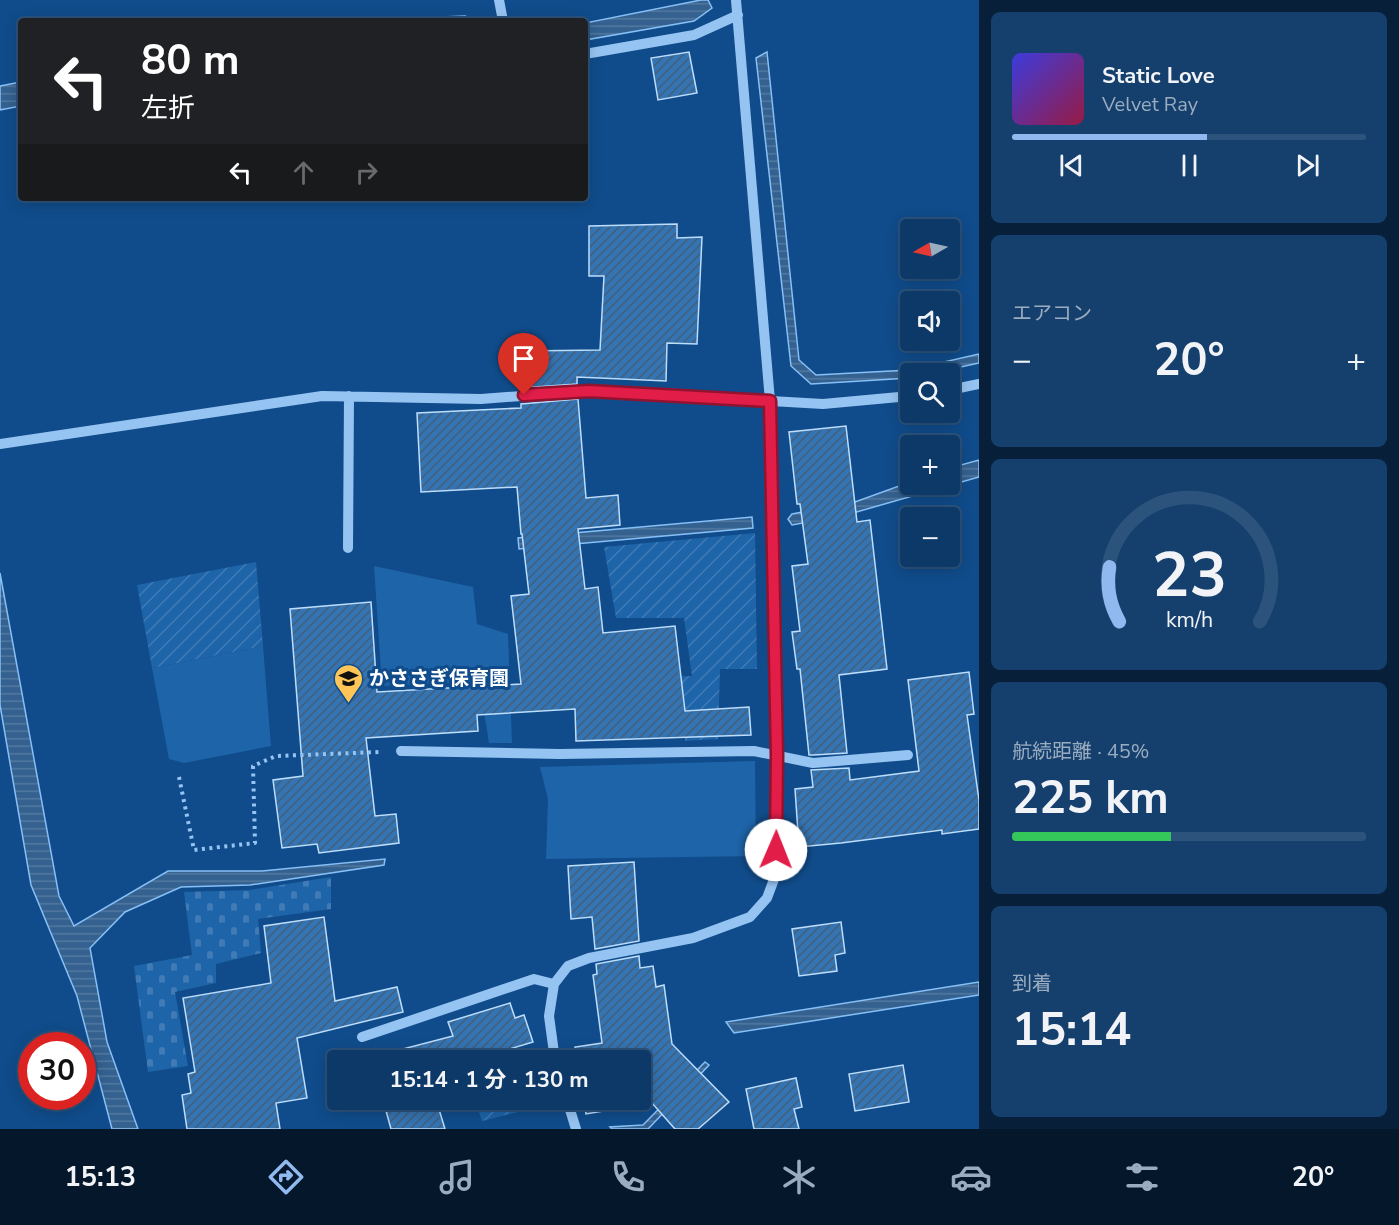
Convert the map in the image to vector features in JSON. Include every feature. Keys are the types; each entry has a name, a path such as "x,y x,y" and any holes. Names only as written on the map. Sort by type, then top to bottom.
{"street":[{"path":"499,0 502,18"},
{"path":"554,1050 549,1016 554,984 568,966 589,958 693,938 750,917 767,898 776,874 777,755 770,401 736,0"},
{"path":"588,53 694,35 738,15"},
{"path":"960,388 979,384"},
{"path":"0,444 322,396 481,399 589,391 823,404 900,397"},
{"path":"348,548 349,396"},
{"path":"401,751 560,754 754,751 813,763 908,755"},
{"path":"362,1037 534,979 554,984"},
{"path":"570,1110 576,1129"}],"path":[{"path":"179,777 194,850 255,843 253,766 276,756 401,751"}],"green space":[{"path":"755,533 757,669 720,669 718,739 685,741 685,710 652,709 649,677 692,676 684,618 616,618 604,547"},
{"path":"256,562 263,646 152,668 137,585"},
{"path":"374,566 473,587 477,624 508,634 512,743 489,743 479,681 382,686"},
{"path":"263,646 271,746 184,763 169,759 152,668"},
{"path":"755,761 756,856 546,859 548,799 540,767"},
{"path":"331,877 331,909 258,919 261,953 216,964 216,983 175,992 188,1066 148,1072 134,966 192,955 184,892 249,890"},
{"path":"478,1110 527,1110 482,1121"}],"shaded area":[{"path":"701,0 708,0 712,8 694,21 588,39 588,22"},
{"path":"465,16 469,18 418,18"},
{"path":"767,52 799,360 816,375 900,370 900,379 811,384 791,366 756,58"},
{"path":"18,83 18,107 0,110 0,86"},
{"path":"979,354 979,363 960,367 960,363 940,363"},
{"path":"979,460 979,477 960,482 960,465"},
{"path":"900,486 900,495 916,495 846,515 792,525 788,519 792,514 855,502"},
{"path":"752,517 753,528 519,549 518,538"},
{"path":"0,573 59,896 74,926 168,871 262,871 385,859 384,865 250,885 181,887 125,912 90,948 107,1042 138,1129 112,1129 96,1068 96,1032 86,1032 77,996 31,885 0,705"},
{"path":"979,982 979,995 734,1033 726,1022"},
{"path":"705,1062 709,1065 648,1129 612,1129 610,1127 643,1125"}],"building":[{"path":"689,52 697,93 658,100 651,58"},
{"path":"677,224 677,238 702,237 697,344 667,343 666,381 577,377 577,384 521,388 522,351 600,350 604,276 589,276 589,226"},
{"path":"578,399 586,498 618,495 620,525 578,529 585,589 598,587 603,633 675,626 685,711 749,707 751,735 576,741 575,709 477,715 478,731 366,738 375,816 396,814 399,843 319,853 317,844 282,848 273,780 303,776 290,609 371,602 377,692 521,684 511,596 529,594 517,487 421,492 417,413 521,408 521,404"},
{"path":"846,426 857,522 870,520 887,669 839,675 847,753 809,755 800,669 797,669 792,632 800,631 792,566 808,564 800,504 797,504 789,432"},
{"path":"969,672 974,714 967,715 979,800 979,829 942,834 942,830 799,847 795,789 813,787 811,770 849,768 850,780 919,771 908,680"},
{"path":"634,862 639,941 595,949 592,917 571,919 568,866"},
{"path":"324,917 335,1001 397,987 403,1012 297,1038 307,1098 276,1103 280,1129 187,1129 182,1095 191,1093 188,1074 195,1072 183,998 271,983 264,926"},
{"path":"841,922 845,953 835,955 837,971 799,976 792,929"},
{"path":"639,956 640,968 653,966 656,987 664,985 672,1044 729,1102 698,1129 675,1129 651,1103 651,1050 576,1050 575,1047 602,1043 593,975 597,974 596,964"},
{"path":"510,1003 515,1018 524,1015 533,1042 506,1050 399,1050 453,1036 448,1022"},
{"path":"903,1065 909,1102 855,1111 849,1074"},
{"path":"796,1078 802,1107 794,1109 799,1129 754,1129 746,1089"},
{"path":"386,1110 439,1110 445,1129 391,1129"},
{"path":"585,1110 610,1110 586,1114"}],"place":[{"name":"かささぎ保育園","path":"348,704"}],"route":[{"path":"524,395 589,391 770,401 777,755 776,850"}]}
